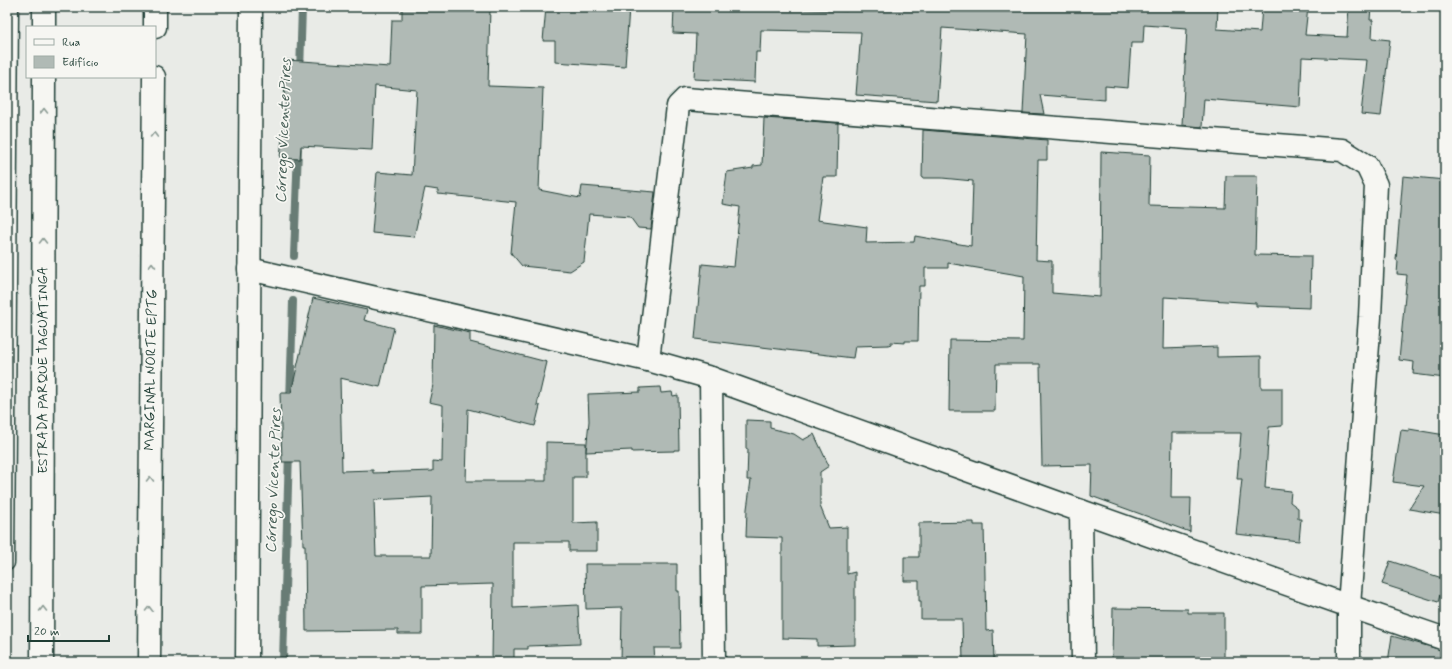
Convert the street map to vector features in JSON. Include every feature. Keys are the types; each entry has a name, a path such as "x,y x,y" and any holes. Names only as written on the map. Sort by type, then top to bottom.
{"main road":[{"path":"44,7 44,26"},
{"path":"155,7 155,26"},
{"path":"247,662 251,7"},
{"name":"ESTRADA PARQUE TAGUATINGA","path":"42,662 44,78"},
{"name":"MARGINAL NORTE EPTG","path":"148,662 154,78"},
{"path":"648,360 678,106 686,99 1342,150 1367,166 1376,185 1370,317 1350,606 1349,662"},
{"path":"249,269 648,360 711,378 1081,511 1445,639"},
{"path":"711,378 714,662"},
{"path":"1081,511 1083,662"}],"lane":[{"path":"7,563 11,7"}],"building":[{"path":"402,7 490,7 488,86 543,88 539,190 580,198 582,186 655,192 651,229 638,228 630,217 589,214 584,262 570,271 522,266 511,253 516,202 438,194 438,190 425,188 414,237 372,233 377,172 412,175 417,90 375,86 372,150 301,146 300,159 280,158 286,97 284,97 287,60 390,67 392,20 402,20"},
{"path":"546,7 629,7 625,67 555,62 555,41 543,41"},
{"path":"674,7 847,11 847,7 1218,7 1217,29 1260,32 1262,7 1308,7 1305,35 1347,37 1349,7 1371,7 1370,20 1373,20 1372,38 1390,40 1381,116 1361,114 1367,60 1302,57 1300,107 1204,99 1202,127 1182,125 1187,28 1144,25 1143,43 1131,43 1128,88 1105,86 1105,100 1040,95 1044,114 1023,113 1027,34 942,28 937,101 856,95 861,32 761,30 760,52 756,52 755,82 694,79 696,34 673,33"},
{"path":"764,118 838,123 837,177 823,177 817,220 867,227 866,243 914,242 915,236 971,246 973,181 922,178 923,130 1047,140 1047,160 1038,160 1036,260 1052,261 1052,293 1100,297 1101,152 1150,155 1149,206 1225,208 1226,176 1257,176 1255,255 1311,256 1310,308 1256,306 1256,303 1164,297 1163,349 1217,347 1217,357 1261,356 1261,388 1282,388 1282,426 1269,427 1265,488 1291,491 1290,502 1298,508 1298,519 1301,519 1299,541 1236,534 1242,479 1237,479 1241,433 1172,433 1171,498 1191,498 1190,532 1091,496 1092,465 1042,466 1040,364 996,364 995,411 949,411 950,340 1023,341 1024,276 948,263 948,268 925,268 925,286 919,286 918,341 905,341 905,343 891,342 891,344 888,345 855,346 853,358 695,339 702,264 734,267 740,207 723,204 727,172 762,165"},
{"path":"1403,176 1445,180 1445,378 1413,374 1414,362 1399,360 1407,275 1397,274 1398,261 1396,260"},
{"path":"313,298 367,310 364,320 394,328 380,387 340,378 342,471 373,470 373,473 433,471 433,461 442,462 443,405 429,402 433,385 434,325 470,333 470,342 547,362 537,405 540,406 535,426 468,409 466,481 546,481 546,442 586,443 586,477 573,477 573,523 597,522 597,551 569,551 569,542 513,542 513,608 578,605 580,644 528,646 528,649 514,649 514,662 492,662 493,584 422,586 422,634 398,634 398,630 306,631 305,545 303,545 300,462 282,462 280,393 291,393","holes":["432,497 431,556 376,556 374,500"]},
{"path":"660,387 661,393 672,392 673,396 678,395 679,450 586,452 589,421 588,394 640,392 640,388"},
{"path":"746,420 770,421 770,428 794,434 803,440 814,434 829,466 820,472 820,506 829,528 847,527 847,574 855,572 855,645 817,646 817,639 782,638 782,538 746,537 747,509 751,480 747,480 748,449 746,449"},
{"path":"1409,429 1445,435 1445,515 1409,509 1424,486 1393,482 1401,430 1409,431"},
{"path":"974,522 974,525 984,525 986,631 993,630 994,662 963,662 962,619 921,619 919,581 904,581 904,557 919,557 919,523"},
{"path":"1390,561 1445,579 1438,602 1382,584"},
{"path":"585,564 677,564 680,648 654,648 655,662 621,662 622,608 586,609"},
{"path":"1113,608 1188,609 1188,613 1224,613 1224,662 1112,659"},
{"path":"1392,636 1445,651 1445,662 1388,662"}],"waterway":[{"name":"Córrego Vicente Pires","path":"300,72 302,7"},
{"name":"Córrego Vicente Pires","path":"294,256 298,149"},
{"name":"Córrego Vicente Pires","path":"290,403 293,301"},
{"name":"Córrego Vicente Pires","path":"283,662 289,451"}]}
